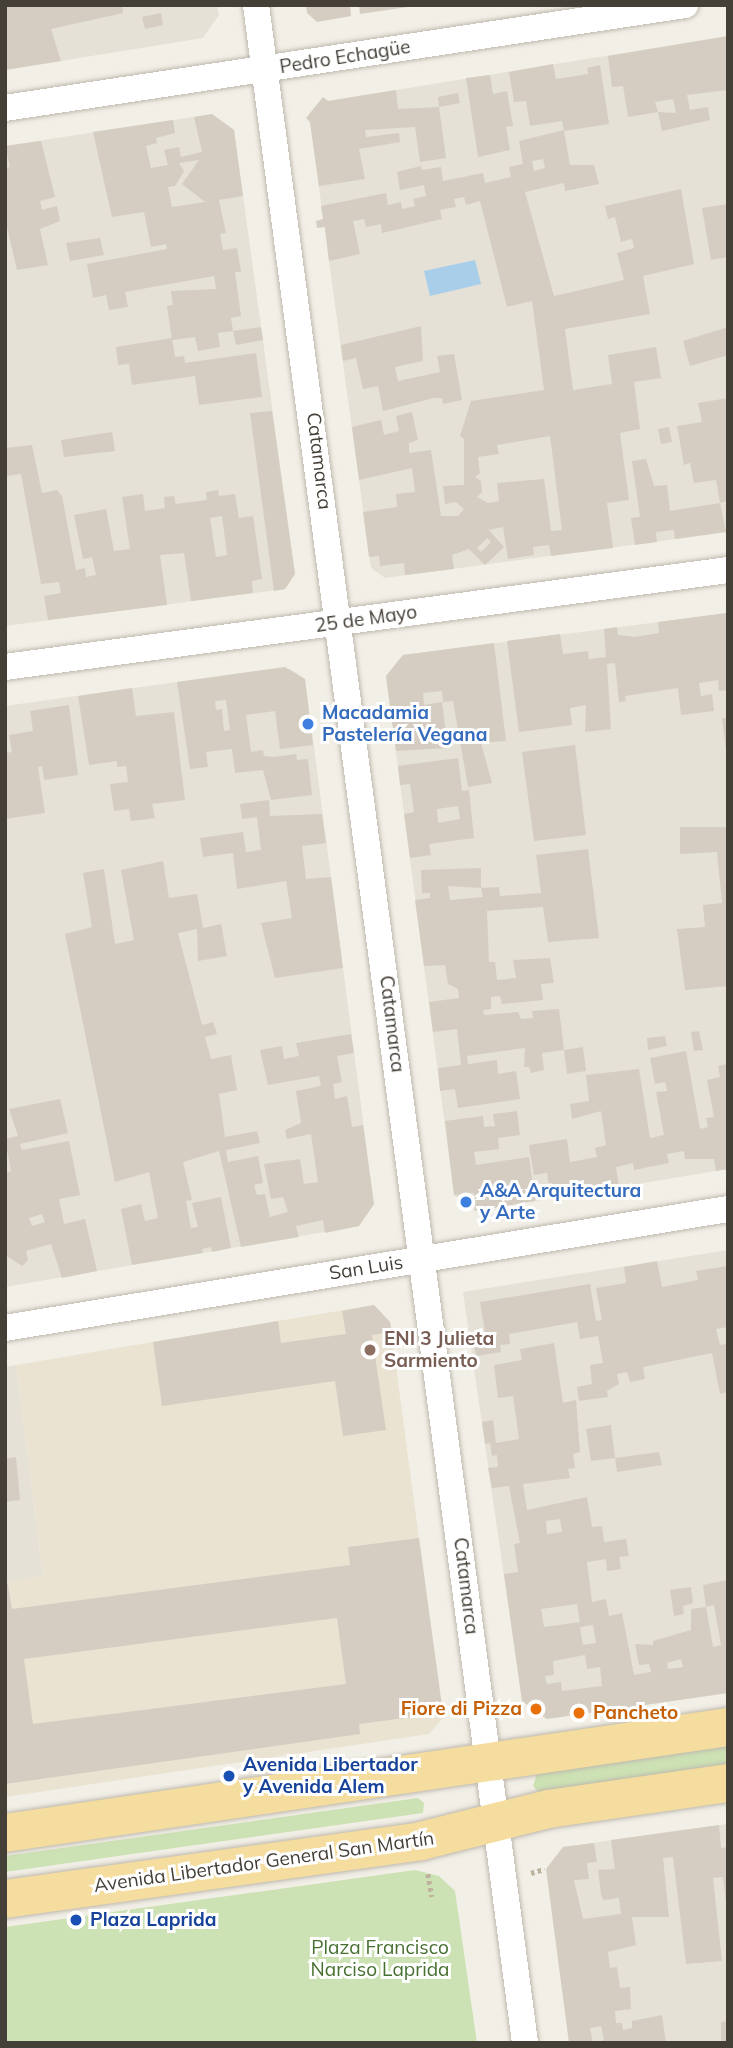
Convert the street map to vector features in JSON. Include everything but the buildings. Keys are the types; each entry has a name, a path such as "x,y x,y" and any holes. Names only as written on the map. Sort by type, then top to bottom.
{"main road":[{"path":"5,1833 728,1727"},
{"name":"Avenida Libertador General San Martín","path":"5,1899 421,1841 548,1809 728,1783"}],"street":[{"name":"Catamarca","path":"256,5 340,622 524,2043"},
{"name":"Pedro Echagüe","path":"5,108 685,5"},
{"name":"25 de Mayo","path":"5,667 728,570"},
{"name":"San Luis","path":"5,1328 728,1209"}],"shaded area":[{"path":"5,5 217,5 219,15 203,38 5,70"},
{"path":"728,36 728,532 385,578 371,568 310,122 328,101"},
{"path":"212,114 234,130 295,574 285,589 5,626 5,146"},
{"path":"728,613 728,1169 475,1211 454,1195 386,676 403,655"},
{"path":"278,668 290,669 305,679 374,1204 359,1226 5,1287 5,706"},
{"path":"728,1250 728,1693 547,1719 522,1701 463,1292"},
{"path":"374,1305 390,1322 443,1718 429,1734 5,1797 5,1630 15,1628 8,1581 43,1576 16,1365"},
{"path":"16,1365 43,1577 15,1628 5,1630 5,1367"},
{"path":"728,1824 728,2043 569,2043 563,1847"}],"green space":[{"path":"728,1746 728,1766 539,1793 533,1786 537,1773"},
{"path":"418,1798 424,1803 423,1813 5,1872 5,1856"},
{"name":"Plaza Francisco Narciso Laprida","path":"415,1870 439,1876 455,1891 477,2043 5,2043 5,1927"}],"water":[{"path":"475,260 481,284 430,296 424,271"}],"place":[{"name":"Macadamia Pastelería Vegana","path":"308,724"},
{"name":"A&A Arquitectura y Arte","path":"466,1202"},
{"name":"ENI 3 Julieta Sarmiento","path":"370,1350"},
{"name":"Fiore di Pizza","path":"536,1709"},
{"name":"Pancheto","path":"579,1713"},
{"name":"Avenida Libertador y Avenida Alem","path":"229,1776"},
{"name":"Plaza Laprida","path":"76,1920"}]}
